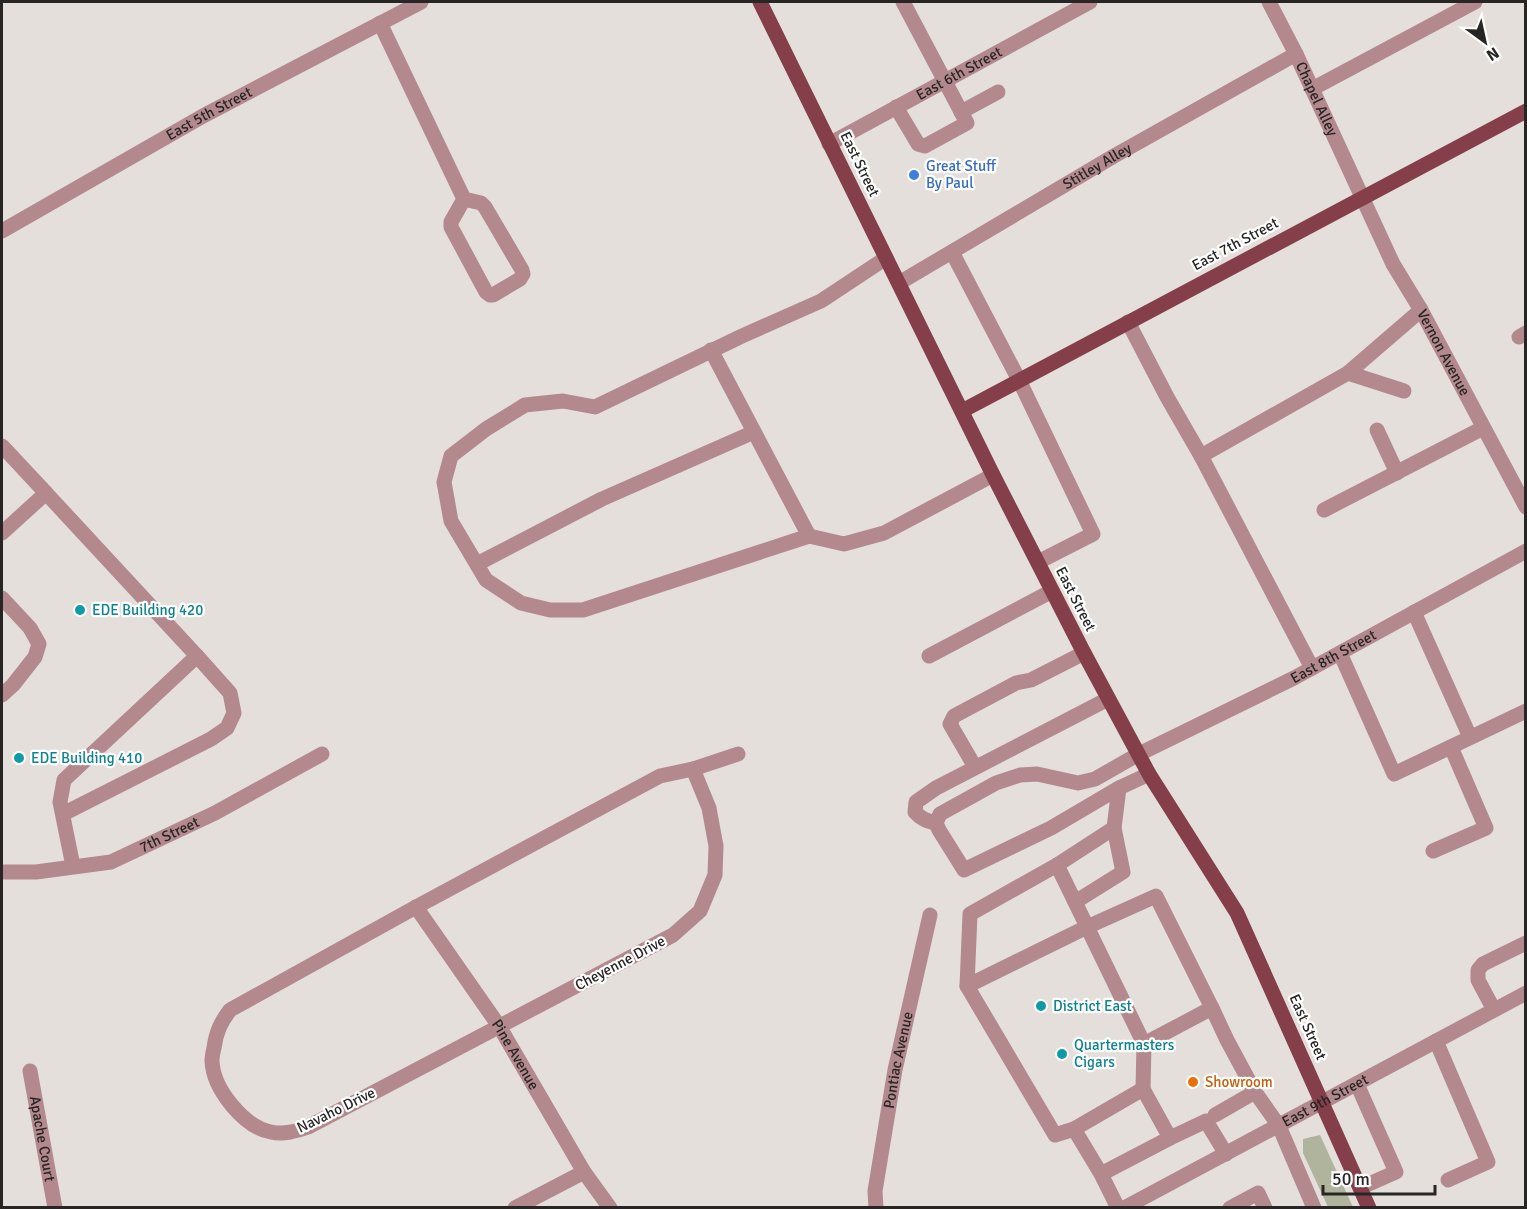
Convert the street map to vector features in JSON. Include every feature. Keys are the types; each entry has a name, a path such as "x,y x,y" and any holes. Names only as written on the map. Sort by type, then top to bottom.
{"main road":[{"name":"East Street","path":"761,2 993,474 1108,699 1149,774 1237,913 1369,1208"},
{"name":"East 7th Street","path":"962,411 1526,111"}],"street":[{"name":"East 5th Street","path":"2,231 203,116 421,2"},
{"path":"896,107 918,144 925,146 967,123 903,2"},
{"name":"East 6th Street","path":"829,144 1090,2"},
{"name":"Chapel Alley","path":"1269,2 1363,196"},
{"path":"1312,89 1475,2"},
{"path":"380,23 464,199"},
{"name":"Stitley Alley","path":"899,284 1114,156 1296,54"},
{"path":"961,112 998,92"},
{"name":"Vernon Avenue","path":"1363,196 1393,264 1421,310 1526,507"},
{"path":"464,199 481,203 485,207 522,270 523,274 520,279 493,295 486,292 451,227 450,222 464,199"},
{"path":"952,252 1019,380 1093,534 1038,562"},
{"path":"886,258 821,301 595,406 563,401 525,405 486,429 451,456 444,482 451,521 486,580 520,603 550,610 584,610 809,536 844,544 884,532 993,474"},
{"path":"1201,456 1348,373 1421,310"},
{"path":"1128,322 1312,668"},
{"path":"711,351 809,536"},
{"path":"1348,373 1404,391"},
{"path":"1324,510 1483,428"},
{"path":"1377,430 1396,473"},
{"path":"477,564 602,499 754,432"},
{"path":"2,446 230,693 234,712 227,728 211,739 63,814"},
{"path":"2,533 46,493"},
{"name":"East 8th Street","path":"936,822 940,814 996,783 1020,775 1037,774 1078,783 1095,779 1137,754 1312,668 1526,551"},
{"path":"928,656 1052,591"},
{"path":"2,598 30,628 39,644 35,657 2,695"},
{"path":"1414,612 1470,737"},
{"path":"975,767 950,724 954,716 1016,683 1031,680 1084,653"},
{"path":"1340,653 1394,774 1526,711"},
{"path":"73,866 60,802 64,780 197,656"},
{"path":"1108,699 936,788 916,802 915,812 924,820 936,822 939,831 964,870 1051,828 1119,788 1149,774"},
{"path":"1433,851 1486,828 1451,747"},
{"name":"7th Street","path":"2,872 36,872 111,862 215,813 322,754"},
{"path":"416,907 660,776 693,769 738,754"},
{"name":"Cheyenne Drive","path":"499,1026 673,935 700,911 715,875 716,846 709,808 693,769"},
{"path":"1075,902 1123,872 1114,828 1119,788"},
{"path":"1114,828 1057,865 970,914 967,986 1054,1135 1074,1129 1143,1089"},
{"path":"1057,865 1144,1044 1143,1089 1170,1138"},
{"path":"967,986 1156,896 1227,1040 1255,1092 1279,1126 1314,1208"},
{"name":"Navaho Drive","path":"416,907 230,1010 216,1034 212,1062 218,1086 238,1113 253,1125 271,1132 290,1133 308,1127 499,1026"},
{"name":"Pine Avenue","path":"416,907 499,1026 584,1172 610,1208"},
{"name":"Pontiac Avenue","path":"876,1208 875,1191 895,1070 930,915"},
{"path":"1494,1010 1478,980 1478,970 1483,964 1526,943"},
{"name":"East 9th Street","path":"1124,1208 1526,993"},
{"path":"1144,1044 1212,1008"},
{"path":"1436,1041 1488,1162 1448,1180"},
{"name":"Apache Court","path":"30,1071 55,1208"},
{"path":"1357,1084 1396,1172 1360,1188"},
{"path":"1215,1115 1255,1092"},
{"path":"1101,1174 1206,1121 1226,1154"},
{"path":"1074,1129 1118,1208"},
{"path":"515,1208 584,1172"},
{"path":"1230,1208 1258,1193 1265,1208"}],"green space":[{"path":"1320,1135 1353,1207 1328,1207 1303,1153 1303,1139"}],"place":[{"name":"Great Stuff By Paul","path":"914,175"},
{"name":"EDE Building 420","path":"80,610"},
{"name":"EDE Building 410","path":"19,758"},
{"name":"District East","path":"1041,1006"},
{"name":"Quartermasters Cigars","path":"1062,1054"},
{"name":"Showroom","path":"1193,1082"}]}
